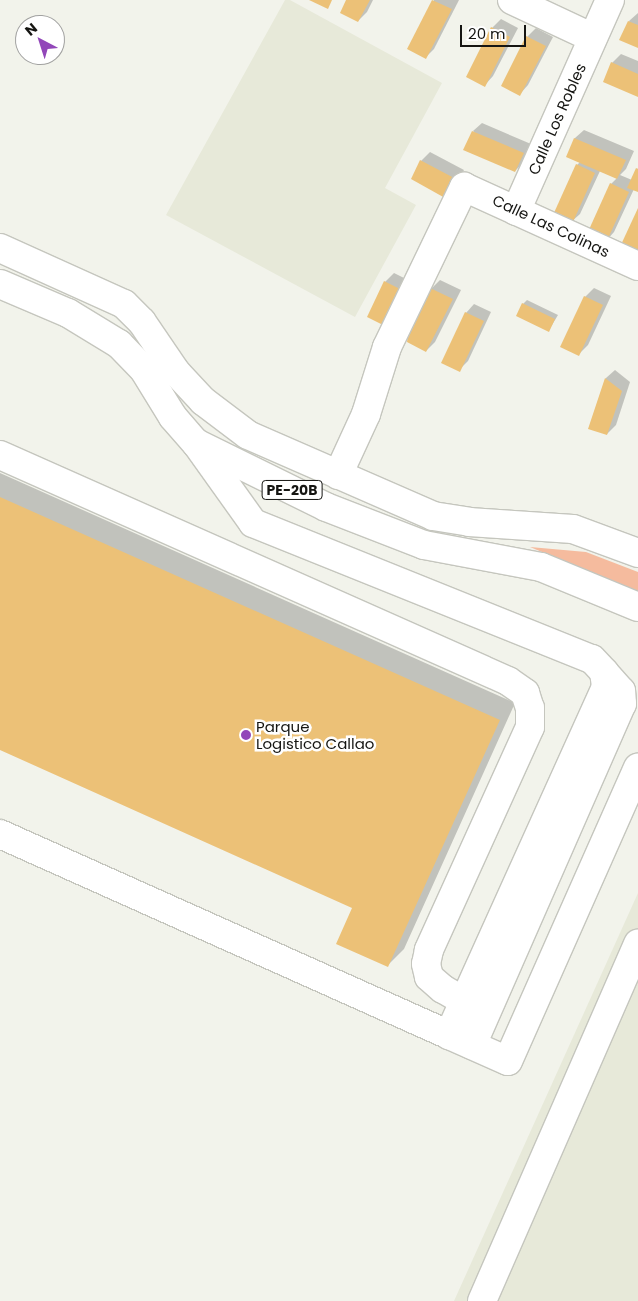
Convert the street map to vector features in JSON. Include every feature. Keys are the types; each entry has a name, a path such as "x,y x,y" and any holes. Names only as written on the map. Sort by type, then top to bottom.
{"main road":[{"path":"512,0 593,38"},
{"name":"Calle Los Robles","path":"516,211 610,0"},
{"name":"Calle Las Colinas","path":"338,475 366,414 387,347 464,187 638,266"},
{"name":"PE-20B","path":"0,248 124,304 142,322 176,372 203,400 248,435 433,516 469,522 573,530 638,553"},
{"name":"PE-20B","path":"0,284 68,313 119,344 144,370 173,417 196,443 326,507 424,545 541,567 638,607"},
{"path":"196,443 252,522 592,659 621,691 622,704 468,1044"},
{"path":"0,455 508,681 525,693 530,708 530,727 429,950 426,964 429,977 443,990 464,1001"},
{"path":"468,1044 464,1001 606,687 604,672"},
{"path":"468,1044 638,713"},
{"path":"0,834 508,1061 638,768"},
{"path":"482,1301 638,944"}],"shaded area":[{"path":"285,0 290,0 442,83 385,188 416,205 355,317 166,215"},
{"path":"530,547 586,552 638,572 638,592"},
{"path":"638,893 638,1301 454,1301"}],"building":[{"path":"309,0 332,0 328,9"},
{"path":"346,0 370,0 358,22 340,13"},
{"path":"432,0 452,9 426,59 407,49"},
{"path":"628,21 638,25 638,48 619,40"},
{"path":"491,27 510,37 485,87 466,77"},
{"path":"526,36 546,46 520,96 501,86"},
{"path":"611,62 638,74 638,97 603,82"},
{"path":"472,131 524,153 515,172 463,150"},
{"path":"574,138 626,160 617,179 566,157"},
{"path":"420,160 456,179 445,198 411,179"},
{"path":"576,164 595,173 572,224 553,215"},
{"path":"636,168 638,169 638,192 627,188"},
{"path":"610,183 629,192 606,243 587,234"},
{"path":"638,208 638,257 619,249"},
{"path":"384,281 400,289 383,325 367,317"},
{"path":"430,288 453,299 426,352 407,342 409,329"},
{"path":"584,296 603,305 579,356 560,347"},
{"path":"522,303 555,319 549,332 516,316"},
{"path":"465,312 484,321 460,372 441,363"},
{"path":"605,378 622,391 607,435 588,429"},
{"name":"Parque Logistico Callao","path":"0,497 500,720 388,967 336,944 352,908 0,750"}],"place":[{"name":"Parque Logistico Callao","path":"246,735"}]}
